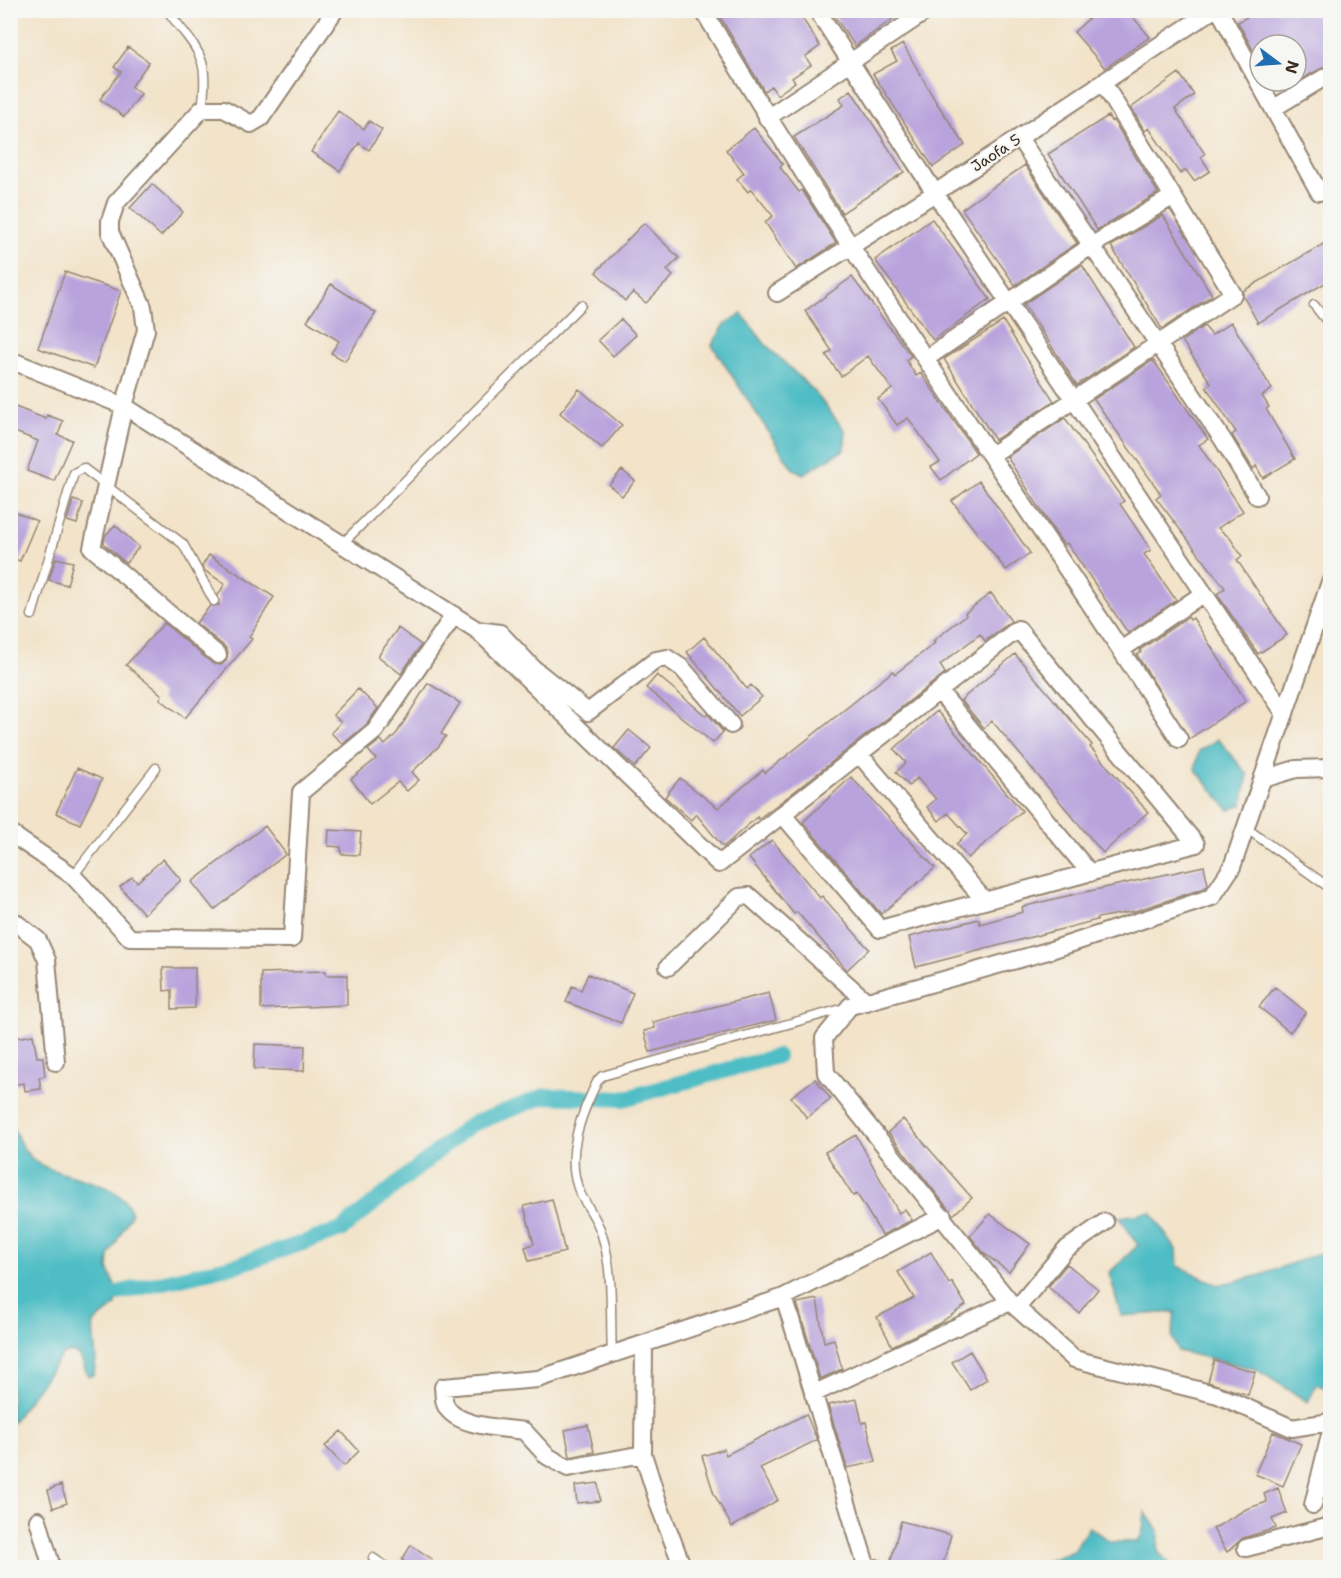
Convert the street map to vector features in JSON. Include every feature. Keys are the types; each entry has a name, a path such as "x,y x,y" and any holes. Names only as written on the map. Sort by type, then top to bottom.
{"street":[{"path":"218,655 92,548 124,406 146,330 143,307 110,232 110,221 116,203 202,108 224,109 251,124 261,118 335,10"},
{"path":"817,10 935,194 1285,714"},
{"path":"767,118 928,10"},
{"path":"1219,10 1319,192"},
{"name":"Jaofa 5","path":"777,293 935,194 1103,83 1201,13"},
{"path":"706,15 767,118 1179,739"},
{"path":"1274,108 1330,74"},
{"path":"991,455 1233,294 1103,83"},
{"path":"1019,138 1223,440 1257,496"},
{"path":"927,358 1091,246 1172,197"},
{"path":"10,360 124,406 477,630 719,864 782,814 1018,629 1196,844 880,929 782,814"},
{"path":"1330,582 1232,867 1212,897 1048,951 850,1006 824,1038 826,1073 1013,1305 1074,1359 1218,1395 1292,1428 1330,1422"},
{"path":"1121,650 1204,593"},
{"path":"10,833 73,876 130,938 292,939 301,792 375,732 454,615"},
{"path":"477,630 500,633 533,668 588,712 656,660 667,658 682,668 731,725"},
{"path":"939,691 1090,873"},
{"path":"859,754 985,901"},
{"path":"1263,779 1296,769 1330,768"},
{"path":"668,967 739,897 749,896 867,1002"},
{"path":"10,918 38,940 47,960 56,1062"},
{"path":"643,1454 568,1468 547,1456 524,1431 483,1426 455,1416 445,1406 443,1388 538,1378 784,1297 943,1216"},
{"path":"813,1394 1013,1305 1065,1250 1105,1222"},
{"path":"784,1297 866,1565 876,1568"},
{"path":"644,1344 643,1454 660,1508 683,1568"},
{"path":"1313,1505 1330,1435"},
{"path":"38,1520 52,1568"},
{"path":"1246,1548 1330,1526"}],"lane":[{"path":"167,10 201,56 206,68 202,108"},
{"path":"343,543 581,305"},
{"path":"1314,305 1330,325"},
{"path":"32,615 74,473 83,468 183,544 214,601"},
{"path":"73,876 156,768"},
{"path":"1246,828 1330,888"},
{"path":"612,1355 607,1263 602,1235 581,1195 572,1161 579,1127 595,1087 602,1076 850,1006"},
{"path":"373,1558 388,1568"}],"water":[{"path":"742,314 765,344 813,390 846,432 844,450 803,474 792,468 712,345 725,324"},
{"path":"1218,739 1248,775 1242,805 1229,810 1195,769 1199,751"},
{"path":"11,1123 24,1149 36,1162 60,1173 105,1187 126,1203 131,1214 109,1256 108,1268 119,1297 115,1306 94,1323 96,1362 93,1375 88,1376 80,1356 71,1352 62,1355 11,1424"},
{"path":"1151,1212 1177,1251 1178,1266 1218,1285 1261,1275 1330,1249 1330,1390 1317,1384 1308,1402 1256,1369 1178,1351 1172,1337 1175,1312 1121,1316 1109,1273 1138,1245 1119,1217"},
{"path":"1145,1512 1159,1532 1158,1552 1173,1567 1044,1567 1043,1563 1073,1551 1089,1527 1111,1542 1138,1542 1143,1531"}],"building":[{"path":"716,10 797,10 820,46 805,57 811,65 792,78 795,82 777,95 771,86 764,91"},
{"path":"830,10 905,10 855,46"},
{"path":"1098,10 1127,10 1150,37 1105,68 1074,32"},
{"path":"1259,10 1330,10 1330,64 1308,76 1308,33 1248,33 1248,41 1238,22"},
{"path":"903,44 936,102 965,145 933,167 873,74 897,61 891,51"},
{"path":"128,47 149,62 131,87 141,94 124,117 100,99 121,72 114,67"},
{"path":"1179,73 1194,95 1175,109 1205,154 1201,157 1210,171 1194,181 1186,170 1180,174 1149,128 1145,131 1131,108"},
{"path":"851,90 904,172 842,213 794,137 844,105 840,98"},
{"path":"338,111 364,129 369,121 382,130 369,150 359,143 340,171 311,152"},
{"path":"1108,116 1111,121 1113,120 1158,193 1097,230 1048,154"},
{"path":"754,128 783,164 780,167 799,192 802,190 836,243 796,269 765,222 773,216 751,189 748,192 737,179 744,173 726,150"},
{"path":"1025,165 1077,243 1015,285 962,209"},
{"path":"152,184 183,212 161,236 130,208"},
{"path":"1163,215 1212,295 1162,329 1111,246"},
{"path":"932,219 990,299 933,340 875,260"},
{"path":"644,223 679,258 667,270 673,276 646,303 633,292 625,301 596,272"},
{"path":"1330,240 1330,280 1258,323 1243,296 1243,291"},
{"path":"1082,265 1134,347 1077,385 1024,304"},
{"path":"65,272 121,291 94,368 38,348"},
{"path":"852,277 911,356 906,360 916,376 921,373 976,453 941,480 931,467 940,462 908,418 897,425 878,399 892,389 868,356 841,376 826,355 832,351 805,311"},
{"path":"331,284 376,313 345,361 331,353 339,341 307,321"},
{"path":"621,319 636,335 613,356 598,340"},
{"path":"1003,321 1054,401 995,440 944,359"},
{"path":"1231,322 1272,389 1262,396 1269,407 1266,409 1295,459 1263,478 1256,466 1253,469 1232,435 1236,432 1206,387 1211,383 1182,341 1204,326 1212,335"},
{"path":"1153,360 1208,439 1199,445 1243,511 1218,528 1230,538 1242,556 1237,560 1287,635 1258,654 1217,594 1225,588 1156,498 1161,494 1094,399"},
{"path":"579,389 622,425 602,448 560,413"},
{"path":"10,405 46,419 47,415 63,421 58,435 72,440 54,481 27,471 38,441 10,430"},
{"path":"1065,418 1124,501 1120,504 1151,550 1144,554 1176,600 1128,633 1067,543 1064,545 1058,537 1007,457"},
{"path":"622,470 635,481 622,496 609,485"},
{"path":"979,481 1030,553 1006,570 952,501"},
{"path":"73,500 83,503 77,524 67,521"},
{"path":"15,512 37,521 20,561 10,557 10,522"},
{"path":"115,525 139,547 126,563 104,544 105,536"},
{"path":"209,555 274,597 249,637 252,639 185,718 160,699 162,695 126,665 164,623 212,663 221,665 226,661 228,652 225,647 196,623 210,606 219,605 218,595 225,584 205,571 202,566"},
{"path":"56,558 73,562 67,585 49,580"},
{"path":"991,593 1011,621 985,641 980,634 940,665 945,673 790,795 758,819 757,817 723,847 696,814 691,820 665,797 680,778 718,808 763,770 765,773 893,671 895,674 935,643 933,641"},
{"path":"1188,617 1190,620 1193,618 1246,701 1189,739 1137,655 1141,652 1140,650"},
{"path":"398,628 421,645 401,674 378,656"},
{"path":"704,637 747,689 751,685 762,697 740,716 687,652"},
{"path":"1015,654 1092,745 1090,747 1148,812 1103,853 992,721 984,728 961,700"},
{"path":"657,675 706,716 708,714 723,732 713,743 646,688"},
{"path":"428,683 460,703 441,734 446,736 412,772 419,780 407,791 398,782 370,804 351,779 376,759 368,750 381,740 385,745 397,733"},
{"path":"358,689 378,708 367,724 343,744 331,733 341,722 333,715"},
{"path":"937,711 1022,811 968,858 956,844 967,834 948,813 939,821 927,807 936,799 917,778 909,786 896,772 906,763 894,749"},
{"path":"629,730 651,748 635,767 614,748"},
{"path":"77,768 102,779 80,824 56,813"},
{"path":"851,777 935,868 881,914 803,822"},
{"path":"265,826 286,854 214,910 192,882"},
{"path":"329,830 361,832 359,855 341,854 341,847 328,846"},
{"path":"772,840 820,898 822,896 869,949 847,970 797,912 794,914 749,858"},
{"path":"163,859 181,880 144,914 120,887 132,877 137,882"},
{"path":"1204,866 1208,884 1205,888 1135,911 1097,918 1097,920 916,967 909,937 979,919 980,924 1023,912 1022,907"},
{"path":"163,968 195,968 195,1008 172,1009 172,990 164,991"},
{"path":"326,971 326,975 347,975 347,1005 261,1009 261,973"},
{"path":"588,974 633,993 621,1023 566,1002 572,986 581,990"},
{"path":"1275,987 1306,1012 1290,1032 1259,1007"},
{"path":"769,993 776,1020 650,1052 644,1031 655,1028 653,1022"},
{"path":"33,1035 37,1057 43,1057 45,1076 39,1077 41,1089 25,1091 24,1083 10,1085 10,1039"},
{"path":"255,1044 305,1046 304,1071 254,1069"},
{"path":"815,1079 831,1099 807,1118 791,1097"},
{"path":"903,1119 972,1198 953,1215 888,1132"},
{"path":"856,1135 899,1213 905,1209 912,1220 882,1235 857,1194 853,1196 825,1152"},
{"path":"552,1199 565,1252 529,1261 525,1247 534,1244 524,1206"},
{"path":"990,1214 1030,1244 1009,1272 985,1254 970,1236"},
{"path":"931,1252 949,1284 952,1282 966,1305 938,1324 892,1346 877,1317 914,1298 898,1272"},
{"path":"1067,1264 1098,1289 1079,1313 1048,1287"},
{"path":"817,1299 824,1342 834,1339 842,1369 820,1379 797,1303"},
{"path":"970,1351 987,1379 970,1390 952,1362"},
{"path":"1214,1360 1255,1372 1248,1395 1208,1382"},
{"path":"857,1399 862,1423 866,1422 876,1462 847,1468 828,1405"},
{"path":"806,1414 817,1440 760,1468 778,1500 732,1527 714,1494 702,1456 724,1449 726,1455"},
{"path":"588,1425 594,1452 570,1457 565,1430"},
{"path":"341,1431 359,1451 344,1466 325,1446"},
{"path":"1273,1432 1301,1444 1283,1486 1255,1474"},
{"path":"598,1483 600,1501 577,1503 575,1486"},
{"path":"61,1485 67,1503 53,1508 48,1490"},
{"path":"1278,1488 1287,1513 1272,1519 1276,1528 1243,1538 1227,1552 1213,1529 1246,1509 1267,1502 1264,1494"},
{"path":"901,1521 951,1535 942,1568 903,1568 890,1564"},
{"path":"411,1545 432,1559 427,1568 413,1568 402,1560"}],"waterway":[{"path":"118,1293 240,1264 341,1230 470,1125 545,1096 623,1099 777,1056"}]}
